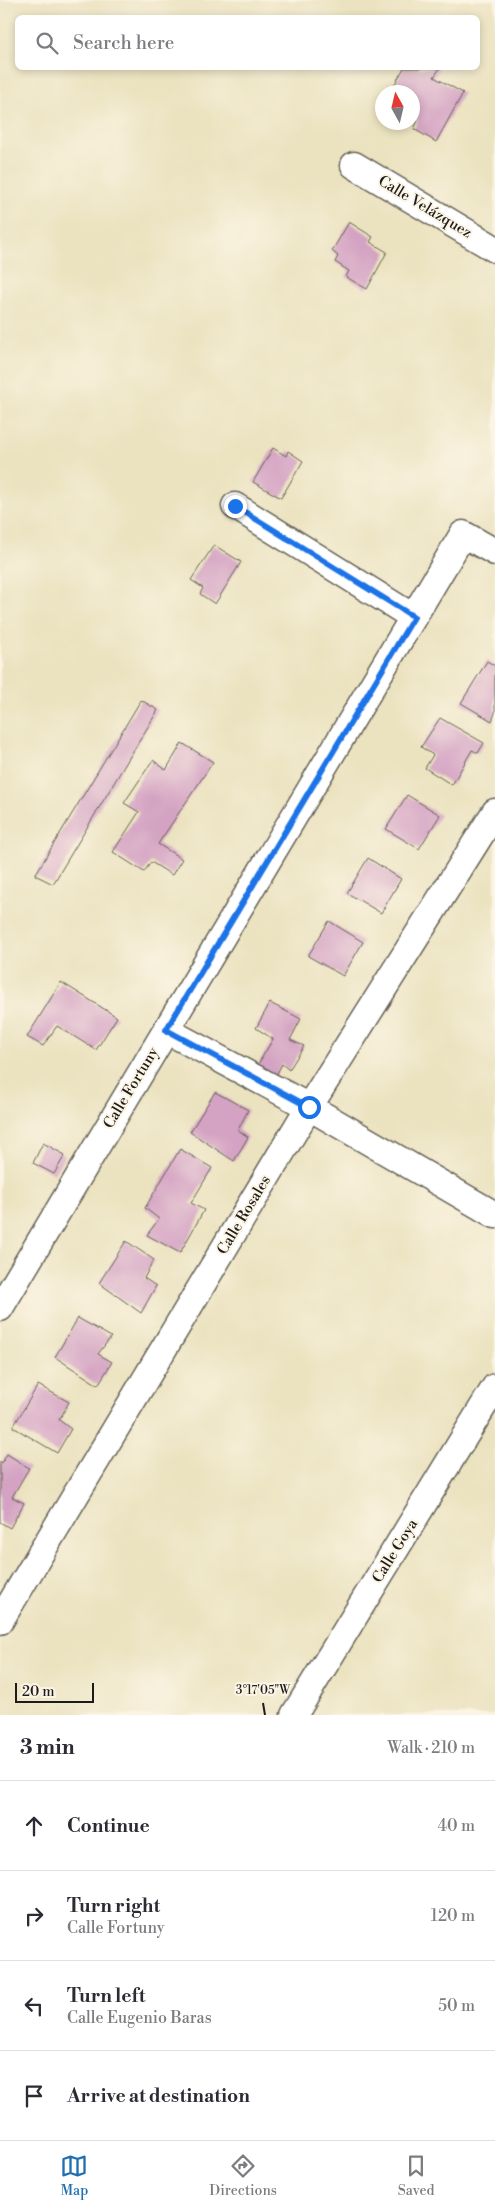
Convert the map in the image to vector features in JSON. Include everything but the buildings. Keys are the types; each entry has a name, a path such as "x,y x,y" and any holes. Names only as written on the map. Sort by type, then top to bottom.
{"street":[{"name":"Calle Velázquez","path":"354,166 495,249"},
{"path":"235,506 414,617"},
{"name":"Calle Fortuny","path":"0,1308 463,534 495,552"},
{"name":"Calle Rosales","path":"0,1622 309,1107 495,812"},
{"path":"166,1030 309,1107 495,1215"},
{"name":"Calle Goya","path":"294,1715 495,1388"}],"route":[{"path":"235,506 414,617 166,1030 309,1107"}]}
